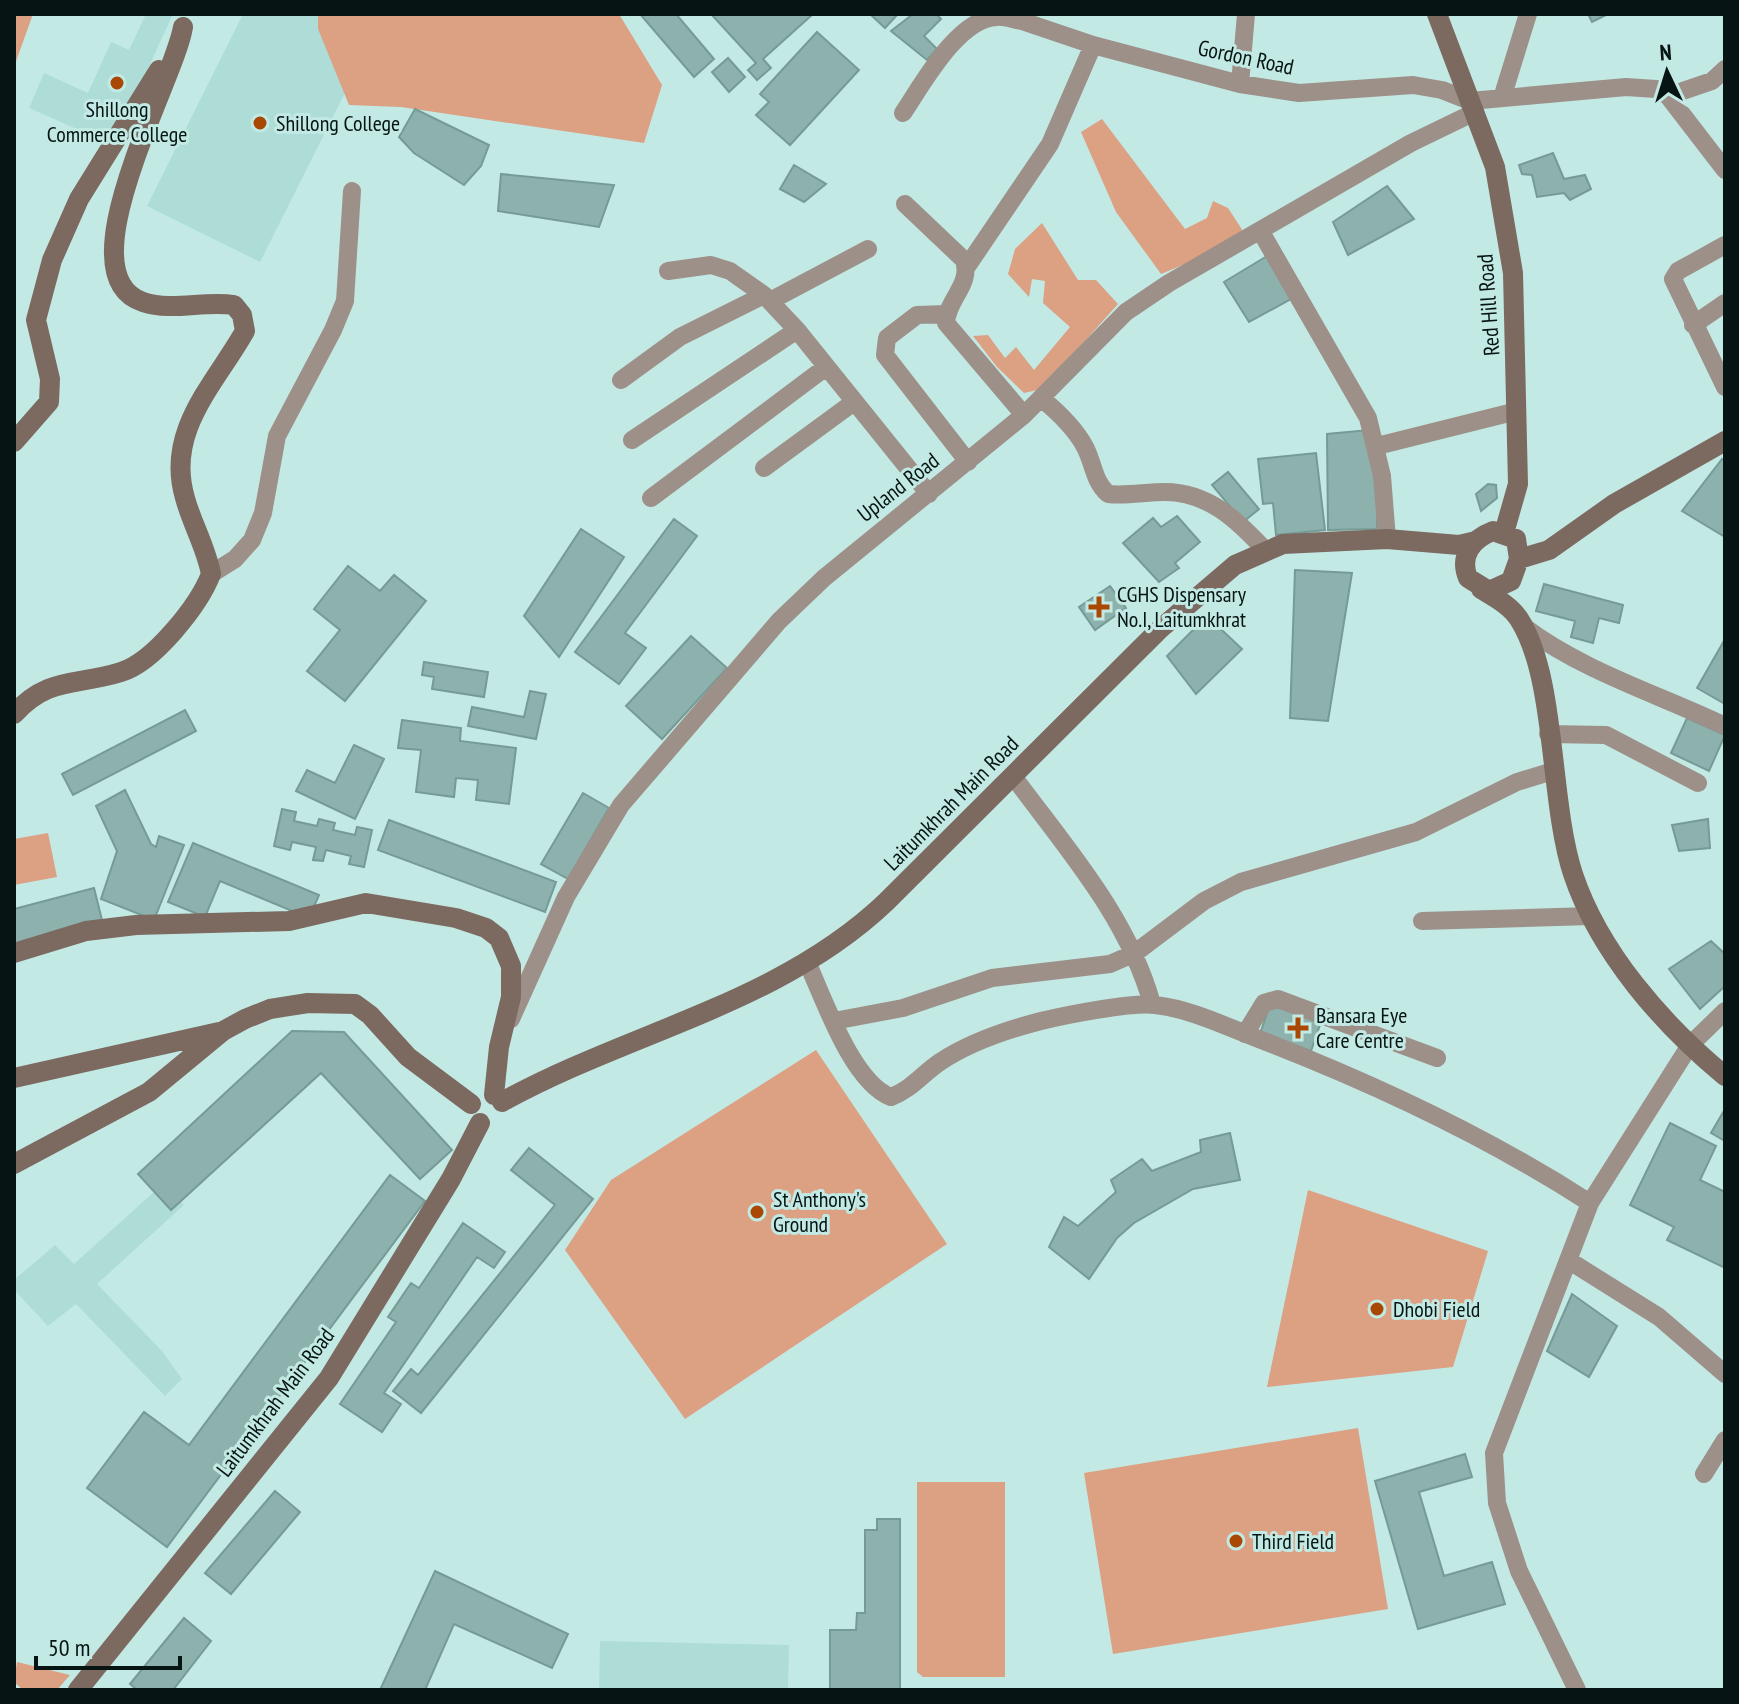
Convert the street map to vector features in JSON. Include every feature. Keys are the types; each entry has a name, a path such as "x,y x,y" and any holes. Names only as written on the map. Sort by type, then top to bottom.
{"street":[{"path":"1240,84 1246,14"},
{"name":"Red Hill Road","path":"1437,14 1495,167 1513,273 1518,484 1504,533"},
{"path":"1502,98 1528,14"},
{"name":"Gordon Road","path":"903,113 946,51 979,21 997,17 1021,18 1093,45 1240,84 1299,93 1413,85 1442,90 1472,106"},
{"path":"14,442 49,402 50,379 36,320 42,289 68,220 186,20"},
{"path":"186,20 175,59 125,187 113,226 112,249 126,290 140,302 163,307 221,303 234,305 242,315 245,331 209,382 189,419 183,448 184,496 211,574"},
{"path":"1024,415 950,330 946,314 965,279 966,268 1050,144 1093,45"},
{"path":"1668,96 1712,81 1725,69"},
{"path":"1472,106 1502,98 1626,87 1656,89 1668,96 1725,170"},
{"path":"1694,87 1725,94"},
{"name":"Upland Road","path":"499,1047 566,897 621,805 779,621 824,578 1024,415 1126,312 1169,283 1472,106"},
{"path":"14,714 38,692 54,684 123,672 136,665 159,646 204,593 211,574 235,559 252,540 263,513 277,436 345,301 352,191"},
{"path":"905,204 958,252 966,268"},
{"path":"1261,232 1368,418 1377,446 1387,539"},
{"path":"1725,245 1678,271 1673,279 1725,387"},
{"path":"621,380 680,337 868,249"},
{"path":"668,271 711,265 730,271 767,298 797,330 929,494"},
{"path":"1693,325 1725,303"},
{"path":"946,314 917,315 887,338 885,355 968,462"},
{"path":"632,440 797,330"},
{"path":"651,498 826,367"},
{"path":"1041,398 1075,431 1085,447 1095,478 1108,494 1166,492 1202,500 1216,505 1240,523 1264,549"},
{"path":"764,468 854,402"},
{"path":"1377,446 1517,411"},
{"path":"1475,583 1505,587 1517,567 1549,550 1614,504 1725,441"},
{"path":"1412,543 1459,545 1476,541 1493,531 1516,539 1520,621 1538,672 1564,838 1591,916 1639,987 1690,1045 1725,1076"},
{"name":"Laitumkhrah Main Road","path":"78,1690 329,1378 451,1179 476,1114 478,1095 498,1098 750,993 807,962 866,921 1209,585 1264,549 1283,544 1387,539 1412,543"},
{"path":"1475,583 1465,562 1476,541"},
{"path":"1412,543 1453,564 1555,650 1694,709 1725,726"},
{"path":"1548,734 1606,735 1698,783"},
{"path":"834,1021 903,1008 992,978 1110,964 1135,953 1204,901 1241,882 1416,832 1517,782 1553,771"},
{"path":"1013,776 1118,920 1135,953 1152,1004"},
{"path":"14,953 86,931 136,925 289,921 343,906 385,904 456,918 486,928 499,938 506,949 512,982 499,1047 498,1098"},
{"path":"1422,921 1591,916"},
{"path":"807,962 834,1021 869,1082 877,1092 891,1097 911,1089 938,1063 988,1037 1042,1021 1152,1004 1191,1013 1245,1034 1432,1115 1533,1167 1590,1203"},
{"path":"1245,1034 1264,1003 1278,999 1437,1058"},
{"path":"14,1078 223,1031 270,1009 332,1001 355,1004 370,1015 408,1057 476,1114"},
{"path":"1577,1690 1519,1571 1497,1503 1492,1468 1494,1453 1590,1203 1690,1045 1725,1011"},
{"path":"14,1164 149,1092 223,1031"},
{"path":"1568,1260 1659,1317 1725,1374"},
{"path":"1704,1474 1725,1440"}],"shaded area":[{"path":"14,14 33,14 14,67"},
{"name":"Shillong Commerce College","path":"146,14 173,14 113,145 29,108 44,73 88,93 111,42 129,50"},
{"name":"Shillong College","path":"243,14 321,14 372,39 260,262 147,206"},
{"path":"318,14 619,14 662,85 644,143 401,107 349,105 318,29"},
{"path":"1102,119 1185,229 1207,218 1213,201 1228,208 1243,231 1204,256 1161,274 1116,212 1081,132"},
{"path":"1042,223 1078,280 1096,280 1118,304 1042,389 1024,393 997,367 973,336 988,335 1005,358 1016,347 1034,370 1070,327 1043,303 1045,281 1032,279 1029,297 1008,274 1015,249"},
{"path":"48,833 57,877 14,885 14,839"},
{"name":"St Anthony's Ground","path":"816,1050 947,1244 685,1419 565,1250 611,1180"},
{"path":"169,1189 184,1205 97,1284 162,1351 182,1379 165,1396 76,1304 48,1326 14,1290 14,1280 55,1245 74,1264 155,1191"},
{"name":"Dhobi Field","path":"1308,1190 1488,1251 1453,1367 1267,1387"},
{"name":"Third Field","path":"1358,1428 1388,1609 1113,1654 1084,1473"},
{"path":"917,1482 1005,1482 1005,1677 923,1677 917,1672"},
{"path":"600,1641 789,1645 788,1690 599,1690"},
{"path":"17,1662 70,1675 57,1690 23,1690 14,1682"}],"building":[{"path":"640,14 676,14 714,59 694,77"},
{"path":"711,14 813,14 763,59 771,68 757,80 748,70 756,63"},
{"path":"870,14 898,14 885,28"},
{"path":"913,14 936,14 941,19 924,36 937,49 927,60 891,31"},
{"path":"1588,14 1608,14 1592,22"},
{"path":"817,32 859,70 790,145 756,115 769,102 760,94"},
{"path":"728,58 745,77 729,92 712,72"},
{"path":"415,109 489,145 481,166 464,185 414,153 399,137"},
{"path":"1553,153 1564,179 1585,175 1591,189 1570,200 1564,193 1537,197 1532,175 1522,174 1519,165"},
{"path":"794,165 826,184 804,202 780,189"},
{"path":"501,174 614,185 599,227 498,211"},
{"path":"1387,186 1414,219 1348,255 1333,222"},
{"path":"1267,256 1293,298 1249,322 1224,282"},
{"path":"1369,430 1377,461 1377,529 1328,530 1327,434"},
{"path":"1316,453 1325,530 1276,535 1273,503 1263,504 1258,459"},
{"path":"1722,459 1725,461 1725,537 1682,511"},
{"path":"1228,472 1259,509 1243,522 1212,485"},
{"path":"1488,484 1496,485 1497,498 1481,511 1476,494"},
{"path":"1177,516 1200,542 1175,563 1179,568 1159,582 1123,543 1153,518 1161,527"},
{"path":"674,519 697,536 625,633 646,648 619,684 575,652"},
{"path":"581,529 624,557 559,657 524,616"},
{"path":"348,566 380,591 394,575 426,601 345,701 307,671 340,630 314,609"},
{"path":"1295,570 1352,573 1328,721 1290,718"},
{"path":"1544,584 1623,605 1619,623 1599,618 1593,643 1571,637 1575,621 1536,611"},
{"path":"1110,586 1126,608 1095,630 1079,607"},
{"path":"1207,616 1242,649 1196,694 1167,656"},
{"path":"691,636 727,668 662,739 626,706"},
{"path":"1725,639 1725,704 1697,688"},
{"path":"424,662 488,672 484,697 432,689 434,677 422,675"},
{"path":"530,691 546,694 536,739 468,726 472,707 524,717"},
{"path":"185,710 196,731 73,795 62,774"},
{"path":"1687,718 1725,735 1709,771 1671,753"},
{"path":"402,720 461,728 460,741 516,748 509,804 476,800 478,780 456,778 454,797 416,792 421,750 398,748"},
{"path":"354,745 384,759 355,819 296,791 307,770 335,783"},
{"path":"125,790 151,844 156,847 159,836 184,845 154,920 101,899 117,851 96,806"},
{"path":"583,793 609,808 568,879 541,864"},
{"path":"282,809 296,812 294,821 317,826 319,819 335,823 333,830 355,835 357,827 372,830 364,867 349,864 351,856 326,850 323,861 313,860 316,847 292,842 290,850 274,846"},
{"path":"1708,819 1710,848 1679,851 1672,825"},
{"path":"389,820 556,882 545,912 378,850"},
{"path":"193,843 319,895 309,918 220,881 205,917 168,902"},
{"path":"94,888 102,920 14,944 14,909"},
{"path":"1711,941 1725,954 1725,986 1700,1009 1669,969"},
{"path":"1271,1001 1322,1019 1311,1051 1260,1034"},
{"path":"292,1031 344,1032 452,1150 420,1179 321,1073 171,1210 138,1174"},
{"path":"1725,1109 1725,1141 1711,1133"},
{"path":"1670,1123 1716,1146 1700,1180 1725,1192 1725,1268 1667,1240 1674,1227 1630,1205"},
{"path":"1230,1133 1240,1180 1193,1189 1134,1223 1117,1238 1089,1279 1049,1247 1064,1217 1078,1226 1116,1192 1111,1180 1142,1159 1152,1171 1201,1152 1200,1140"},
{"path":"529,1148 593,1199 421,1413 393,1391 411,1369 418,1375 555,1205 511,1170"},
{"path":"390,1175 425,1201 167,1547 87,1488 144,1412 189,1445"},
{"path":"463,1223 505,1252 494,1268 477,1257 384,1393 401,1404 382,1432 340,1404 396,1322 388,1317 411,1283 419,1288"},
{"path":"1572,1294 1617,1326 1589,1377 1547,1351"},
{"path":"1465,1454 1472,1477 1419,1492 1444,1576 1492,1562 1505,1604 1418,1629 1375,1481"},
{"path":"275,1491 300,1512 231,1594 205,1573"},
{"path":"877,1519 900,1519 900,1690 830,1690 830,1630 856,1630 857,1613 865,1613 865,1530 877,1530"},
{"path":"435,1571 568,1634 552,1668 454,1624 425,1690 380,1690"},
{"path":"184,1618 211,1641 173,1690 137,1690 130,1684"}],"place":[{"name":"Shillong Commerce College","path":"117,83"},
{"name":"Shillong College","path":"260,123"},
{"name":"CGHS Dispensary No.I, Laitumkhrat","path":"1099,607"},
{"name":"Bansara Eye Care Centre","path":"1298,1028"},
{"name":"St Anthony's Ground","path":"757,1212"},
{"name":"Dhobi Field","path":"1377,1309"},
{"name":"Third Field","path":"1236,1541"}]}
